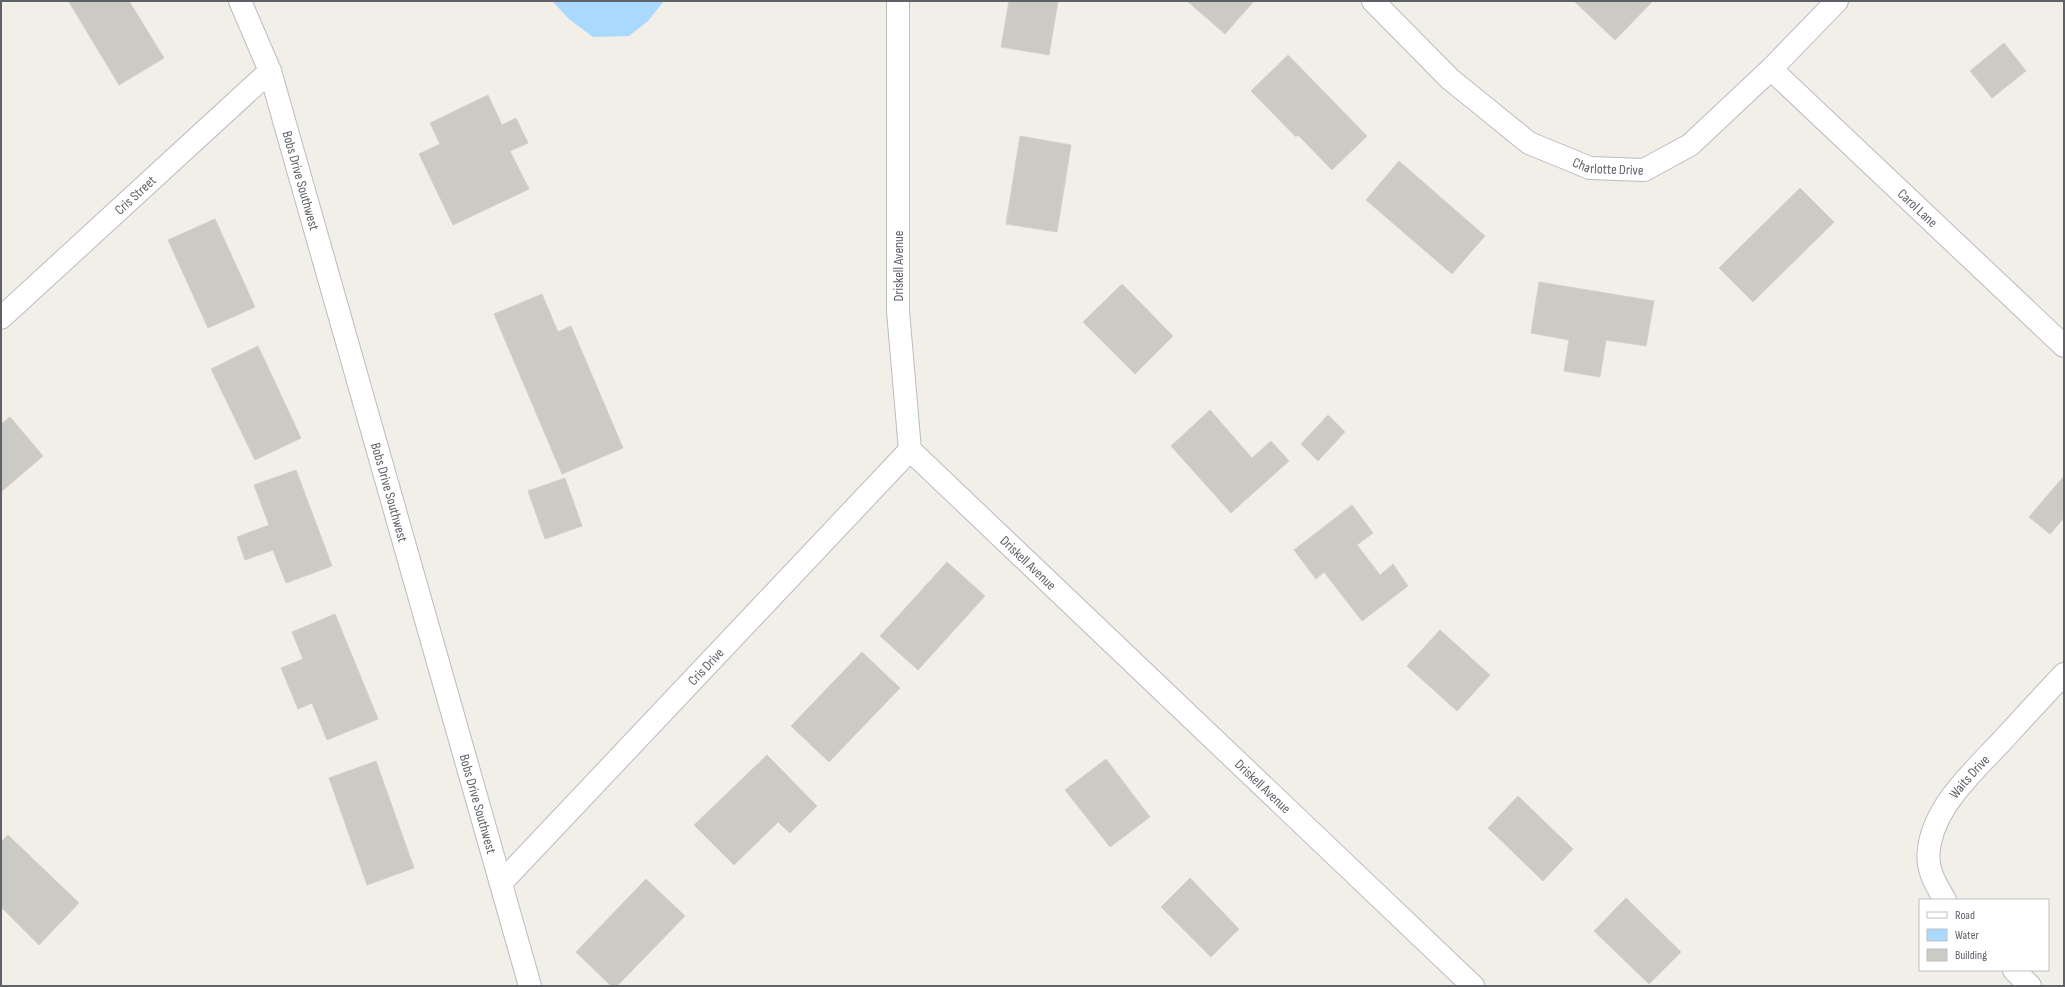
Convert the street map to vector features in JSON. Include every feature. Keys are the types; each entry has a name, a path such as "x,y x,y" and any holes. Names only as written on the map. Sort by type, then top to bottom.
{"street":[{"name":"Bobs Drive Southwest","path":"240,1 270,71 530,986"},
{"name":"Driskell Avenue","path":"898,1 898,311 910,450 1473,986"},
{"name":"Charlotte Drive","path":"1373,1 1450,80 1529,143 1590,168 1644,170 1690,145 1771,69 1837,1"},
{"name":"Carol Lane","path":"1771,69 2064,346"},
{"name":"Cris Street","path":"1,318 270,71"},
{"name":"Cris Drive","path":"501,883 910,450"},
{"name":"Waits Drive","path":"1944,899 1929,872 1928,850 1934,828 1949,802 1969,777 2064,674"},
{"path":"2015,971 2030,986"}],"water":[{"path":"552,1 664,1 648,21 629,36 593,37 569,19"}],"building":[{"path":"129,1 164,58 119,85 69,2"},
{"path":"1009,1 1058,1 1049,55 1001,47"},
{"path":"1187,1 1254,1 1225,34"},
{"path":"1574,1 1653,1 1615,40"},
{"path":"2004,43 2026,71 1992,98 1970,71"},
{"path":"1288,55 1367,136 1332,170 1298,135 1296,137 1251,91"},
{"path":"488,95 502,125 516,118 528,143 510,151 529,189 453,225 419,154 440,144 430,123"},
{"path":"1020,136 1071,145 1057,232 1006,224"},
{"path":"1399,161 1485,236 1452,274 1366,200"},
{"path":"1800,188 1834,222 1753,302 1719,268"},
{"path":"215,219 255,307 208,328 168,240"},
{"path":"1539,282 1654,301 1646,346 1606,340 1600,377 1564,371 1569,340 1531,333"},
{"path":"1122,284 1173,336 1135,374 1083,322"},
{"path":"542,294 558,332 571,326 623,448 562,474 494,314"},
{"path":"258,346 301,438 255,460 211,369"},
{"path":"1210,410 1252,458 1271,441 1289,461 1231,513 1171,446"},
{"path":"1328,415 1345,432 1318,461 1301,444"},
{"path":"10,417 43,456 1,492 1,424"},
{"path":"296,470 332,566 286,583 273,550 245,560 237,537 269,525 254,485"},
{"path":"2064,476 2064,518 2050,534 2029,517"},
{"path":"565,478 582,526 545,539 528,491"},
{"path":"1352,505 1373,533 1357,545 1380,575 1393,564 1408,586 1362,621 1324,572 1316,579 1294,550"},
{"path":"947,562 985,596 918,670 880,636"},
{"path":"335,614 378,719 327,740 312,703 298,709 281,668 303,659 292,632"},
{"path":"1440,630 1490,675 1457,711 1407,666"},
{"path":"862,652 900,688 829,762 791,726"},
{"path":"767,755 817,806 790,833 778,822 734,865 694,825"},
{"path":"1106,759 1150,817 1110,847 1065,790"},
{"path":"376,761 414,868 367,885 329,778"},
{"path":"1518,796 1573,849 1543,881 1488,828"},
{"path":"8,835 79,903 39,945 1,907 1,842"},
{"path":"1190,878 1239,929 1211,957 1161,907"},
{"path":"646,879 685,916 617,986 611,986 576,952"},
{"path":"1626,898 1681,952 1649,984 1594,931"}]}
